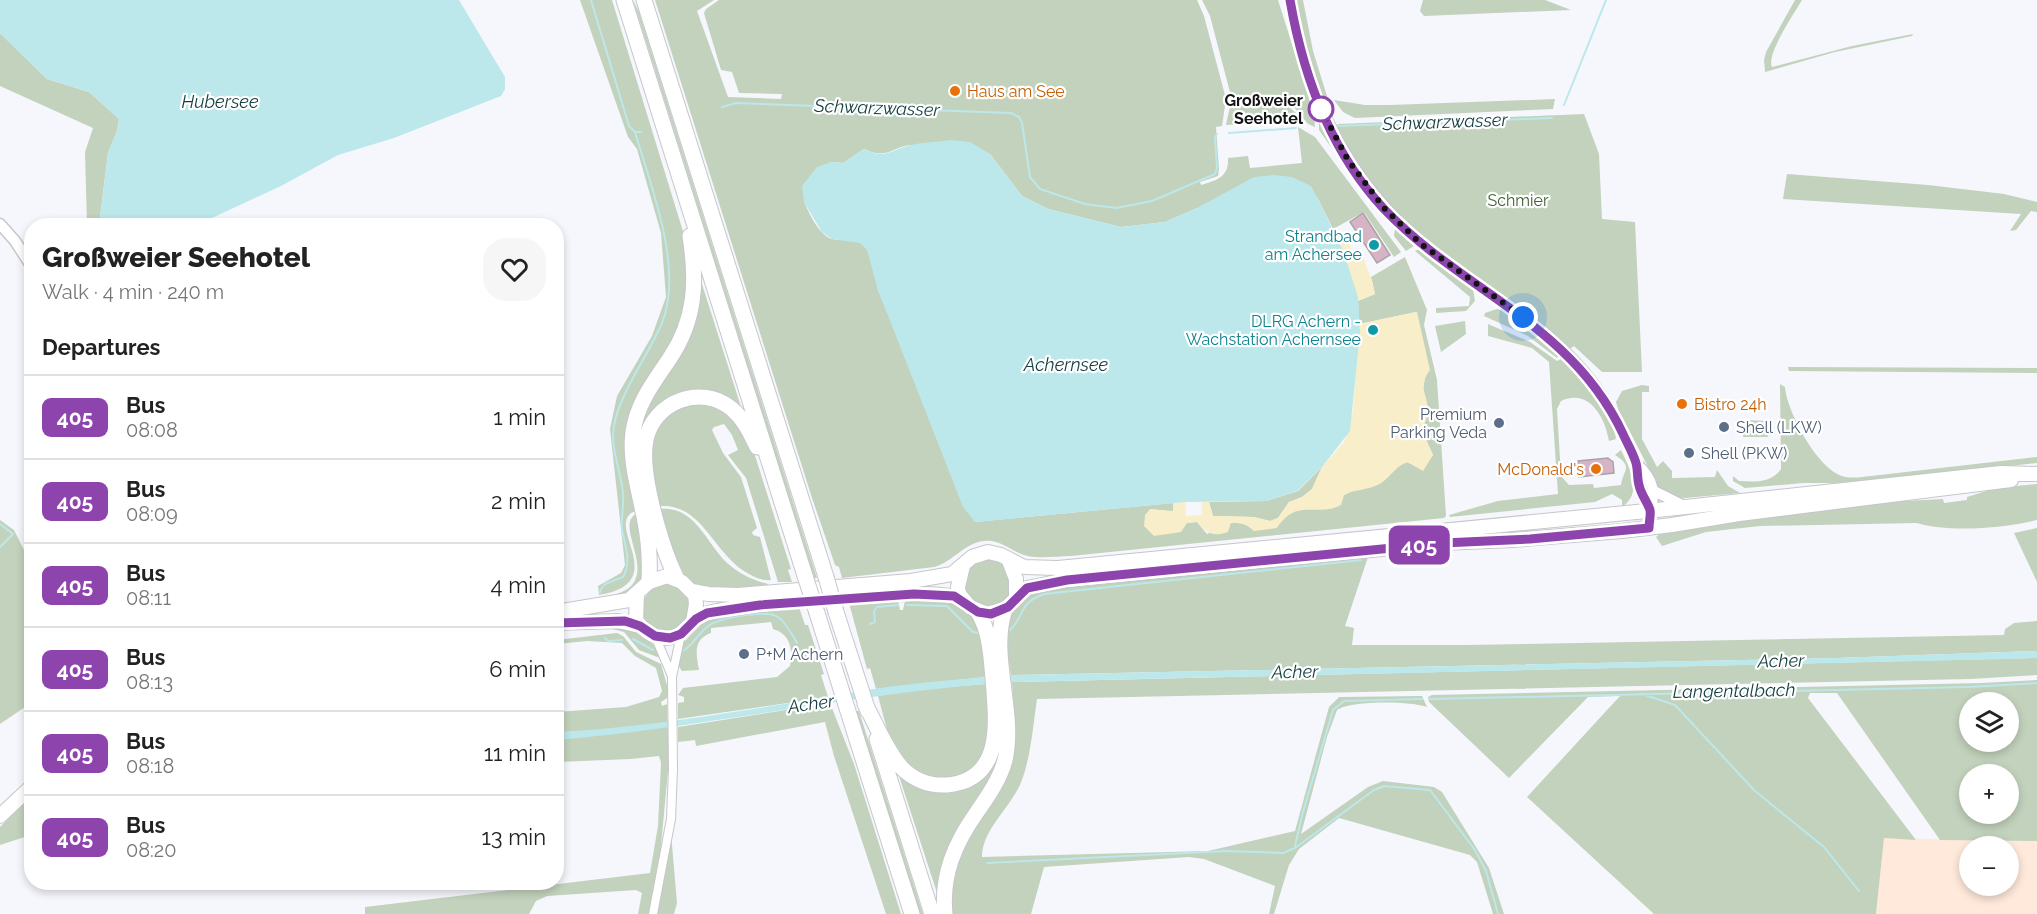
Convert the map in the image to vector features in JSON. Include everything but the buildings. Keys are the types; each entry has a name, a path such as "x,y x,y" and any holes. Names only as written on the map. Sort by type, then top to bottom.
{"highway":[{"path":"624,0 912,914"},
{"path":"644,0 932,914"},
{"path":"676,579 648,510 633,455 637,415 646,394 685,332 694,297 694,259 684,190"},
{"path":"649,582 645,459 649,430 657,416 667,407 680,400 697,397 717,400 740,416 779,493"},
{"path":"997,665 1005,609"},
{"path":"945,914 945,882 955,849 1003,767 1008,740 997,665 978,612"},
{"path":"867,708 892,754 904,770 924,782 948,785 973,776 990,755 1000,694"}],"main road":[{"path":"564,611 625,602 637,595 649,582 663,576 676,579 692,591 738,595 897,583 952,574 972,557 984,553 997,554 1009,561 1030,567 1070,567 1650,511 2001,473 2033,475"},
{"path":"564,623 618,621 640,626 655,636 670,638 681,634 707,613 760,605 914,594 945,594 962,599 978,612 994,614 1005,609 1027,588 1039,585 1123,574 1443,543 1514,540 1649,528 1768,510 2002,483 2033,475"},
{"path":"1009,561 1016,579 1016,597"},
{"path":"962,599 958,587 963,566"},
{"path":"692,591 696,599 693,622"},
{"path":"637,595 635,617 640,626"},
{"path":"0,816 24,793"}],"street":[{"path":"1290,0 1312,88 1348,160 1384,208 1421,244 1540,330 1567,353 1603,397 1636,463 1640,494 1650,511"},
{"path":"0,224 24,255"},
{"path":"1636,463 1643,469 1654,491 1649,528"},
{"path":"1654,491 1686,507"},
{"path":"653,914 670,819 673,747 672,677 681,634"},
{"path":"655,636 672,677"}],"shaded area":[{"path":"1884,838 1959,839 1959,896 2019,896 2019,841 2037,841 2037,914 1876,914"}],"green space":[{"path":"580,0 612,0 689,251 687,315 642,393 633,501 635,511 627,518 626,528 635,566 632,578 621,588 599,595 598,586 621,573 625,565 610,429 617,396 652,336 666,297 661,233 637,149 628,137"},
{"path":"633,0 639,12 817,578 814,578"},
{"path":"655,0 714,0 697,11 728,97 781,99 782,94 739,93 732,72 721,70 704,13 706,9 719,0 1197,0 1204,16 1226,99 1222,126 1216,127 1218,176 1200,182 1201,185 1224,174 1228,158 1248,156 1250,168 1302,163 1298,127 1315,137 1401,252 1394,257 1364,212 1333,229 1317,197 1197,208 1165,222 1121,227 1048,209 1022,196 990,154 932,146 907,146 885,153 864,149 843,163 831,162 804,202 823,233 832,239 857,241 868,251 878,290 975,522 1173,503 1174,512 1150,509 1187,523 1197,522 1207,534 1231,523 1242,523 1254,531 1295,511 1309,508 1321,509 1353,490 1381,483 1398,465 1407,462 1422,470 1433,455 1422,431 1428,409 1422,395 1425,378 1416,312 1359,324 1358,301 1375,294 1371,277 1405,257 1427,310 1424,325 1437,380 1446,516 1071,556 1028,556 1002,544 984,541 970,545 941,565 934,567 842,578 839,567 835,565 812,498"},
{"path":"1202,0 1278,0 1314,114 1315,127 1308,124 1289,101 1231,96 1210,16"},
{"path":"1295,0 1303,0 1313,51 1331,109 1324,108 1300,31"},
{"path":"1423,0 1545,0 1571,10 1424,16 1420,11"},
{"path":"1795,0 1802,0 1777,44 1771,61 1772,67 1852,46 1913,34 1835,52 1765,72 1766,52"},
{"path":"0,33 47,79 89,92 119,119 108,153 100,218 87,218 85,152 93,128 0,86"},
{"path":"1555,99 1553,109 1355,118 1343,112 1334,100 1365,105 1390,105"},
{"path":"1231,101 1285,103 1297,114 1298,121 1226,125"},
{"path":"1319,114 1347,169 1387,217 1417,244 1406,251 1394,236 1395,229 1367,198 1319,130"},
{"name":"Schmier","path":"1584,114 1599,154 1602,219 1635,222 1642,372 1602,372 1574,346 1570,349 1528,313 1415,234 1359,171 1335,127 1338,124"},
{"path":"1787,174 1928,185 2004,194 2037,202 2037,212 2031,211 2016,230 2010,231 2021,214 1783,199"},
{"path":"1421,248 1473,289 1475,301 1466,311 1436,313 1436,308 1469,306 1470,297 1415,251"},
{"path":"699,284 702,284 742,410 734,406 667,402 640,471 639,426"},
{"path":"1497,309 1521,321 1559,356 1557,358 1528,336 1484,316 1485,313"},
{"path":"1465,321 1466,334 1441,352 1435,326"},
{"path":"1488,324 1530,342 1557,361 1563,358 1595,397 1614,429 1616,439 1609,441 1599,414 1587,402 1580,398 1561,401 1557,409 1561,476 1569,485 1593,484 1594,488 1621,485 1626,466 1615,455 1621,450 1633,480 1632,495 1622,507 1622,500 1612,494 1595,502 1450,517 1449,515 1498,501 1558,494 1549,362 1532,348 1488,336"},
{"path":"1788,367 2037,368 2037,373 1789,371"},
{"path":"1780,384 1785,387 1791,410 1805,438 1823,462 1832,471 1842,476 1860,477 2037,457 2037,463 1861,483 1803,483 1745,488 1733,481 1733,476 1739,481 1762,481 1773,477 1781,469"},
{"path":"1642,385 1649,386 1649,392 1642,392 1642,439 1657,467 1663,461 1672,471 1672,478 1715,477 1717,470 1728,486 1740,493 1685,498 1676,497 1659,488 1616,402 1622,391"},
{"path":"689,402 726,409 751,443 791,569 788,570 792,582 778,582 746,478 728,455 738,450 732,435 724,424 712,430 723,453 741,477 757,528 752,532 753,535 760,537 771,580 757,578 737,566 698,521 687,513 675,507 660,506 648,451 659,418"},
{"path":"1744,420 1768,421 1768,437 1743,437"},
{"path":"1322,467 1312,489 1302,497 1289,502 1278,518 1270,521 1254,517 1213,516 1209,502 1266,501 1298,491"},
{"path":"2037,484 2037,520 2009,525 1961,529 1917,523 1760,526 1706,532 1662,546 1656,537 1662,532 1741,518 1886,502 1943,499 1944,503 1967,500 1967,497 1996,488"},
{"path":"660,509 672,509 691,519 726,562 746,576 768,584 766,587 731,590 707,588 687,579 676,567"},
{"path":"636,514 641,523 643,576 629,593 606,598 629,588 637,576 636,556 629,527 631,519"},
{"path":"0,520 14,530 24,550 24,708 0,724"},
{"path":"2037,528 2037,582 2014,533"},
{"path":"1369,554 1345,626 1354,628 1352,645 2004,635 2005,629 2014,623 2037,621 2037,651 1837,658 1011,675 1006,645 1009,616 1027,595 1064,585"},
{"path":"986,559 998,561 1009,570 1011,594 999,604 989,607 974,603 961,587 971,566"},
{"path":"667,583 676,586 693,600 684,622 674,629 663,631 647,624 642,618 640,605 652,587"},
{"path":"939,599 955,604 974,618 982,637 986,677 876,689 870,668 867,669 849,603 898,600 900,610 903,610 905,601"},
{"path":"799,607 805,625 808,625 824,674 821,675 828,697 678,719 678,703 684,702 684,697 678,695 683,688 777,677 790,666 789,643 784,635 773,629 771,622 711,628 711,633 701,639 697,648 699,670 682,671 678,665 681,645 706,620"},
{"path":"617,626 649,640 660,658 639,650 624,632 609,628"},
{"path":"617,633 623,636 636,652 661,664 669,692 667,698 661,702 662,706 667,704 669,760 658,878 650,914 638,914 642,893 636,890 547,896 536,901 529,914 365,914 365,907 508,890 564,890 564,883 650,873 658,826 661,763 659,756 564,762 564,711 626,707 659,697 662,691 656,668 635,656 622,643 587,641 564,643 564,639"},
{"path":"2037,658 2037,675 1970,679 1037,699 1030,751 1022,780 992,827 983,847 982,857 1208,851 1295,831 1329,707 1339,697 1422,696 1427,707 1382,702 1355,704 1337,710 1327,737 1301,834 1368,787 1383,781 1434,787 1442,792 1489,868 1504,914 1493,914 1477,862 1470,855 1339,818 1299,849 1289,865 1274,914 1269,914 1275,886 1204,859 1189,857 1044,867 1031,914 949,914 952,867 998,786 1013,698 1012,682"},
{"path":"2037,680 2037,841 2019,841 2019,836 1959,836 1959,840 1940,840 1837,693 1810,693 1808,698 1916,840 1884,838 1876,914 1654,914 1527,797 1620,696 1588,697 1509,778 1429,702 1428,697 1432,695"},
{"path":"986,684 993,726 977,767 948,782 913,773 890,741 878,696 921,689"},
{"path":"1000,694 998,766 938,896 898,773 919,784 979,775"},
{"path":"830,703 854,764 901,914 886,914 825,722 696,746 695,740 678,742 678,727"},
{"path":"856,711 859,711 923,914 920,914"},
{"path":"24,803 24,837 0,845 0,827"},
{"path":"671,833 677,903 674,914 656,914"}],"sand":[{"path":"1333,229 1344,243 1348,242 1354,254 1361,253 1375,294 1358,301"},
{"path":"1417,312 1430,370 1424,380 1428,410 1422,431 1433,455 1423,471 1408,462 1377,485 1344,495 1341,505 1323,510 1292,513 1277,528 1254,531 1248,525 1231,522 1228,532 1214,534 1208,532 1197,522 1187,523 1181,532 1154,536 1144,526 1145,515 1150,509 1173,511 1173,503 1185,502 1186,516 1202,515 1201,502 1209,502 1213,516 1254,517 1270,521 1278,518 1289,502 1302,497 1312,489 1322,467 1344,442 1353,411 1359,324"}],"water":[{"name":"Hubersee","path":"0,0 459,0 505,77 505,89 501,96 394,138 338,155 281,186 212,218 100,218 108,153 119,119 89,92 47,79 0,33"},
{"name":"Achernsee","path":"950,140 970,142 990,154 1022,196 1048,209 1121,227 1165,222 1197,208 1254,177 1274,175 1292,177 1311,186 1344,253 1358,297 1360,332 1350,431 1322,467 1297,491 1266,501 1185,502 975,522 963,507 878,290 867,250 860,243 832,239 822,232 804,202 802,186 817,167 831,162 843,163 864,149 883,154 916,144"},
{"name":"Acher","path":"2037,651 2037,658 2009,659 1012,682 898,693 671,727 564,739 564,731 676,720 891,687 1011,675 1837,658"}],"waterway":[{"name":"Schwarzwasser","path":"591,0 629,126 635,132 641,132"},
{"name":"Schwarzwasser","path":"1564,105 1606,0"},
{"name":"Schwarzwasser","path":"722,107 736,103 1011,113 1019,117 1022,123 1030,177 1040,189 1085,204 1116,208 1152,201 1215,174 1217,168 1215,137 1217,134"},
{"name":"Schwarzwasser","path":"1337,126 1552,118"},
{"name":"Schwarzwasser","path":"1229,133 1296,128"},
{"path":"600,593 605,584 623,577 627,565 622,529 623,493 615,451 614,426 628,388 662,323 668,301 669,278 663,228 635,132"},
{"path":"0,524 13,534 0,547"},
{"path":"1010,630 1026,606 1044,594 1361,560"},
{"path":"870,624 875,622 874,611 877,607 898,605"},
{"path":"907,605 947,606 973,632 978,633"},
{"path":"684,650 707,627 731,618 753,614 778,617 797,643"},
{"path":"605,638 608,641 622,640"},
{"path":"633,639 653,650"},
{"name":"Langentalbach","path":"1430,699 1968,687 2037,683"},
{"path":"1642,694 1675,705 1755,791 1824,847 1859,891"},
{"name":"Langentalbach","path":"1295,846 1333,710 1344,701 1422,699"},
{"path":"987,863 1227,851 1283,853 1295,848 1374,790 1384,786 1430,790 1475,850 1486,871 1498,914"}],"bus line":[{"name":"405","path":"564,623 632,622 655,636 670,638 681,634 696,619 707,613 760,605 914,594 954,596 962,599 978,612 994,614 1011,605 1020,592 1027,588 1067,580 1443,543 1530,539 1649,528 1650,511 1640,494 1636,463 1609,406 1592,383 1567,353 1540,330 1421,244 1384,208 1348,160 1312,88 1290,0"}],"place":[{"name":"Haus am See","path":"955,91"},
{"name":"Großweier Seehotel","path":"1321,109"},
{"name":"Strandbad am Achersee","path":"1374,245"},
{"name":"DLRG Achern - Wachstation Achernsee","path":"1373,330"},
{"name":"Bistro 24h","path":"1682,404"},
{"name":"Premium Parking Veda","path":"1499,423"},
{"name":"Shell (LKW)","path":"1724,427"},
{"name":"Shell (PKW)","path":"1689,453"},
{"name":"McDonald's","path":"1596,469"},
{"name":"P+M Achern","path":"744,654"}],"route":[{"path":"1321,109 1348,160 1384,208 1421,244 1523,317"}]}
